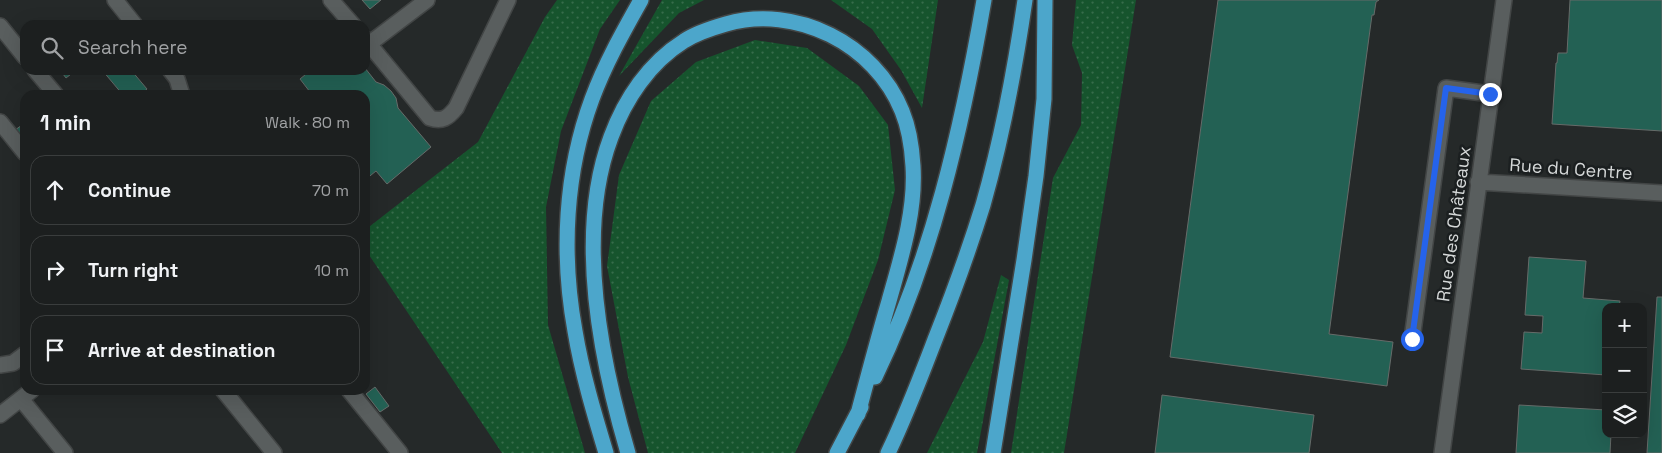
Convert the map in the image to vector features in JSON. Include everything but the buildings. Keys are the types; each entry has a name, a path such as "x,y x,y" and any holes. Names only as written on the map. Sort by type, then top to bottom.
{"highway":[{"path":"606,453 575,332 568,281 567,231 575,159 592,98 614,50 641,0"},
{"path":"837,453 858,414 896,330 929,239 961,116 984,0"},
{"path":"888,453 914,395 943,321 983,203 1008,94 1025,0"},
{"path":"993,453 1036,176 1044,99 1046,0"},
{"path":"628,453 605,357 594,282 592,237 594,214 605,156 610,138 624,108 658,62 684,40 734,21 770,19 787,21 806,24 833,35 850,45 874,68 893,94 902,111 914,166 912,197 898,269 858,414"}],"street":[{"path":"116,0 131,20"},
{"path":"331,0 349,20"},
{"path":"370,40 427,0"},
{"path":"370,46 430,118 437,120 445,119 456,108 508,0"},
{"name":"Rue des Châteaux","path":"1442,453 1504,0"},
{"path":"0,26 20,51"},
{"path":"40,75 52,90"},
{"path":"174,75 180,90"},
{"path":"1412,339 1446,88 1490,94"},
{"path":"0,122 20,147"},
{"name":"Rue du Centre","path":"1478,182 1662,194"},
{"path":"0,365 13,363 20,358"},
{"path":"0,415 27,395 65,453"},
{"path":"227,395 274,453"},
{"path":"353,395 400,453"}],"green space":[{"path":"557,0 620,0 600,29 561,131 546,207 548,325 585,453 502,453 370,256 370,226 478,142 545,17"},
{"path":"662,0 704,0 679,13 619,76"},
{"path":"831,0 938,0 922,108 901,70 872,29"},
{"path":"1076,0 1136,0 1064,453 1011,453 1053,178 1081,125 1082,73 1072,45"},
{"path":"755,40 807,48 859,86 888,125 895,190 878,260 846,345 795,453 648,453 628,377 607,266 619,175 651,101 696,62"},
{"path":"1001,275 1009,280 977,453 927,453 983,342"}],"route":[{"path":"1412,339 1446,88 1490,94"}]}
